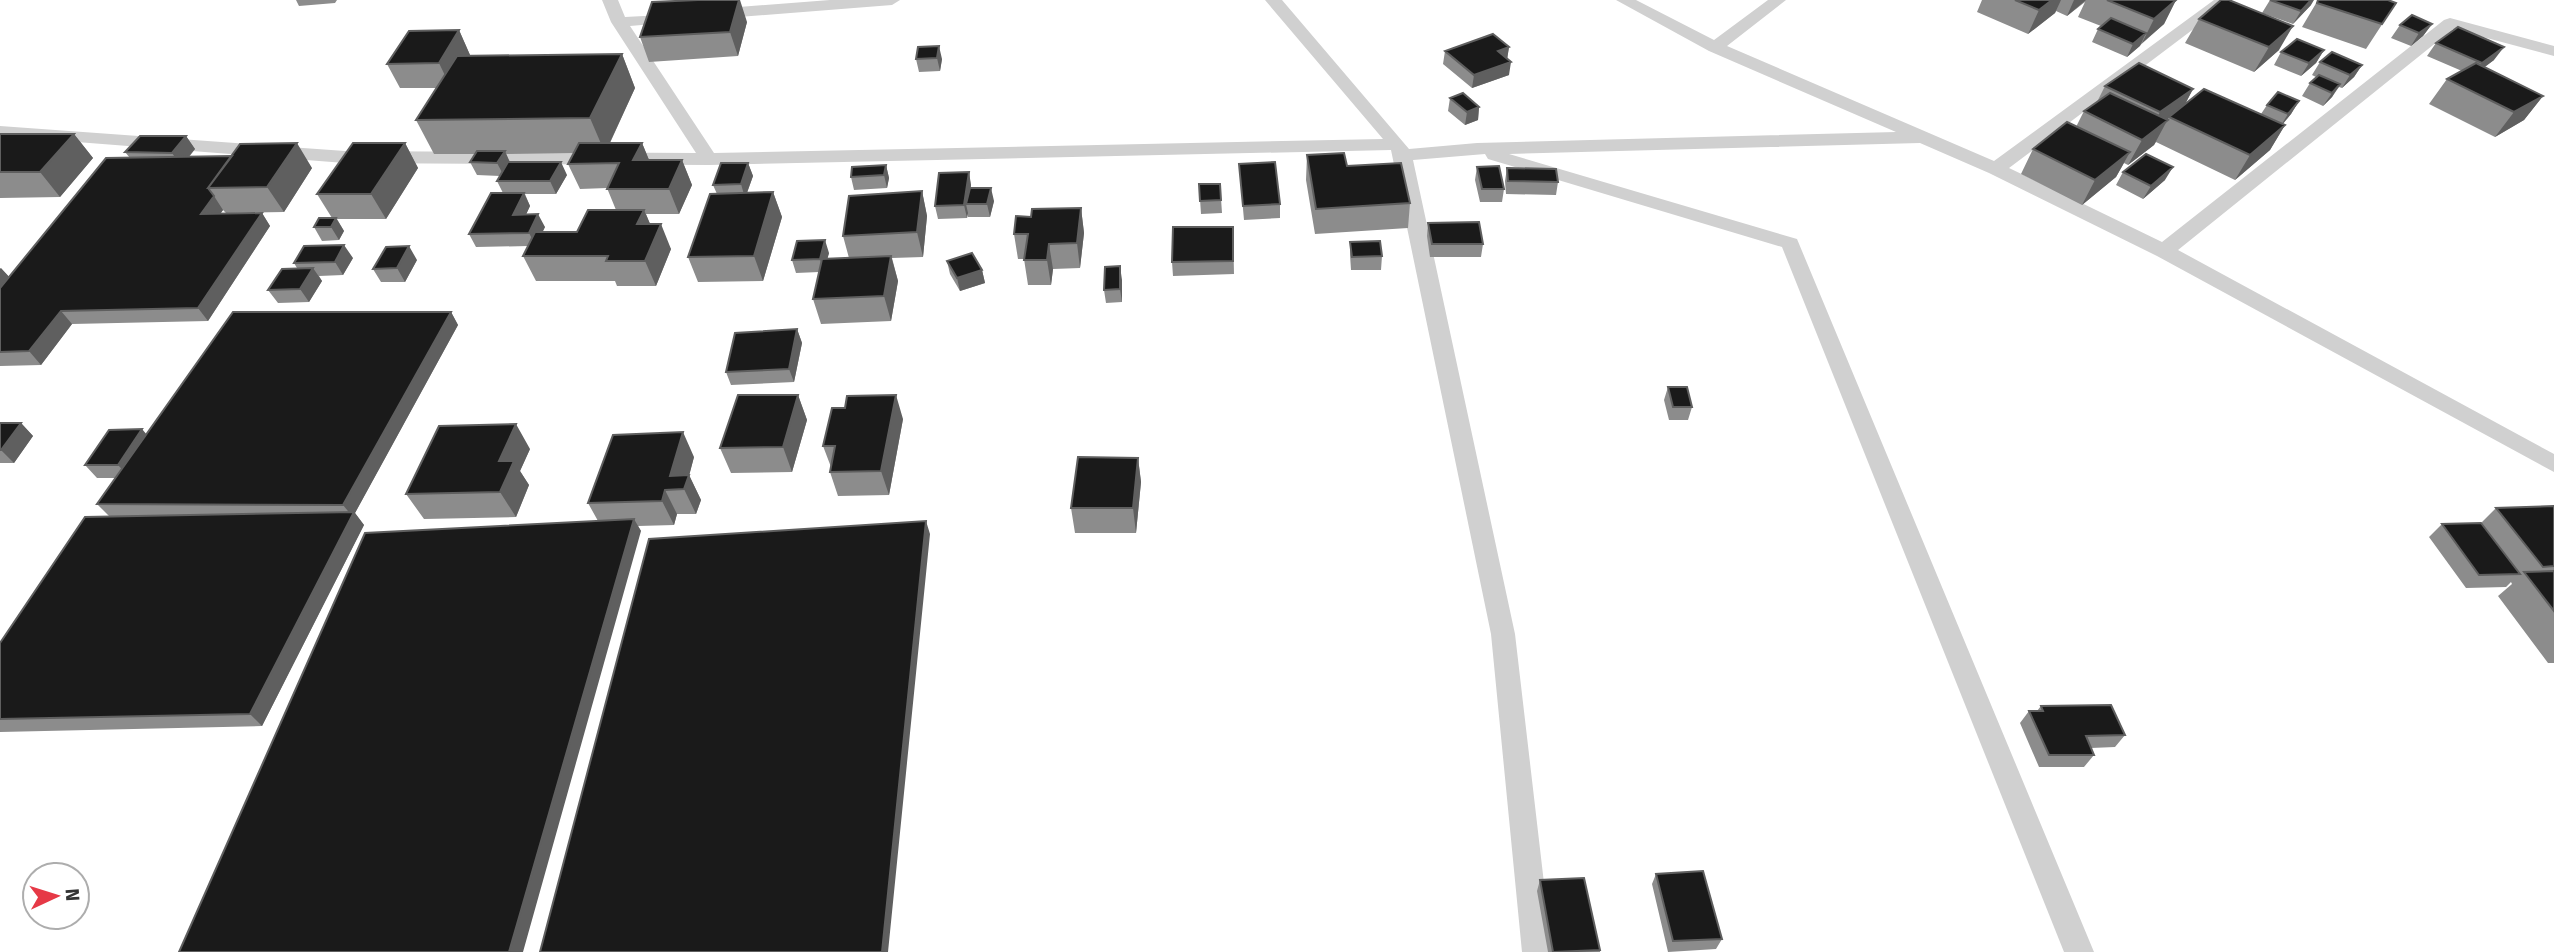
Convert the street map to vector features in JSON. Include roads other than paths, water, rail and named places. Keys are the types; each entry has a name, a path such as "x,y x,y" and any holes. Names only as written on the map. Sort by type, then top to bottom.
{"lane":[{"path":"610,0 619,22 709,159"},
{"path":"619,22 892,0"},
{"path":"1273,0 1400,149 1503,634 1537,952"},
{"path":"1624,0 1715,47 1996,169 2164,251 2554,464"},
{"path":"1715,47 1778,0"},
{"path":"1996,169 2224,0"},
{"path":"2164,251 2450,23 2554,51"},
{"path":"0,131 345,157 709,159 1477,149 1925,137"},
{"path":"1477,149 1790,243 2079,952"}]}
